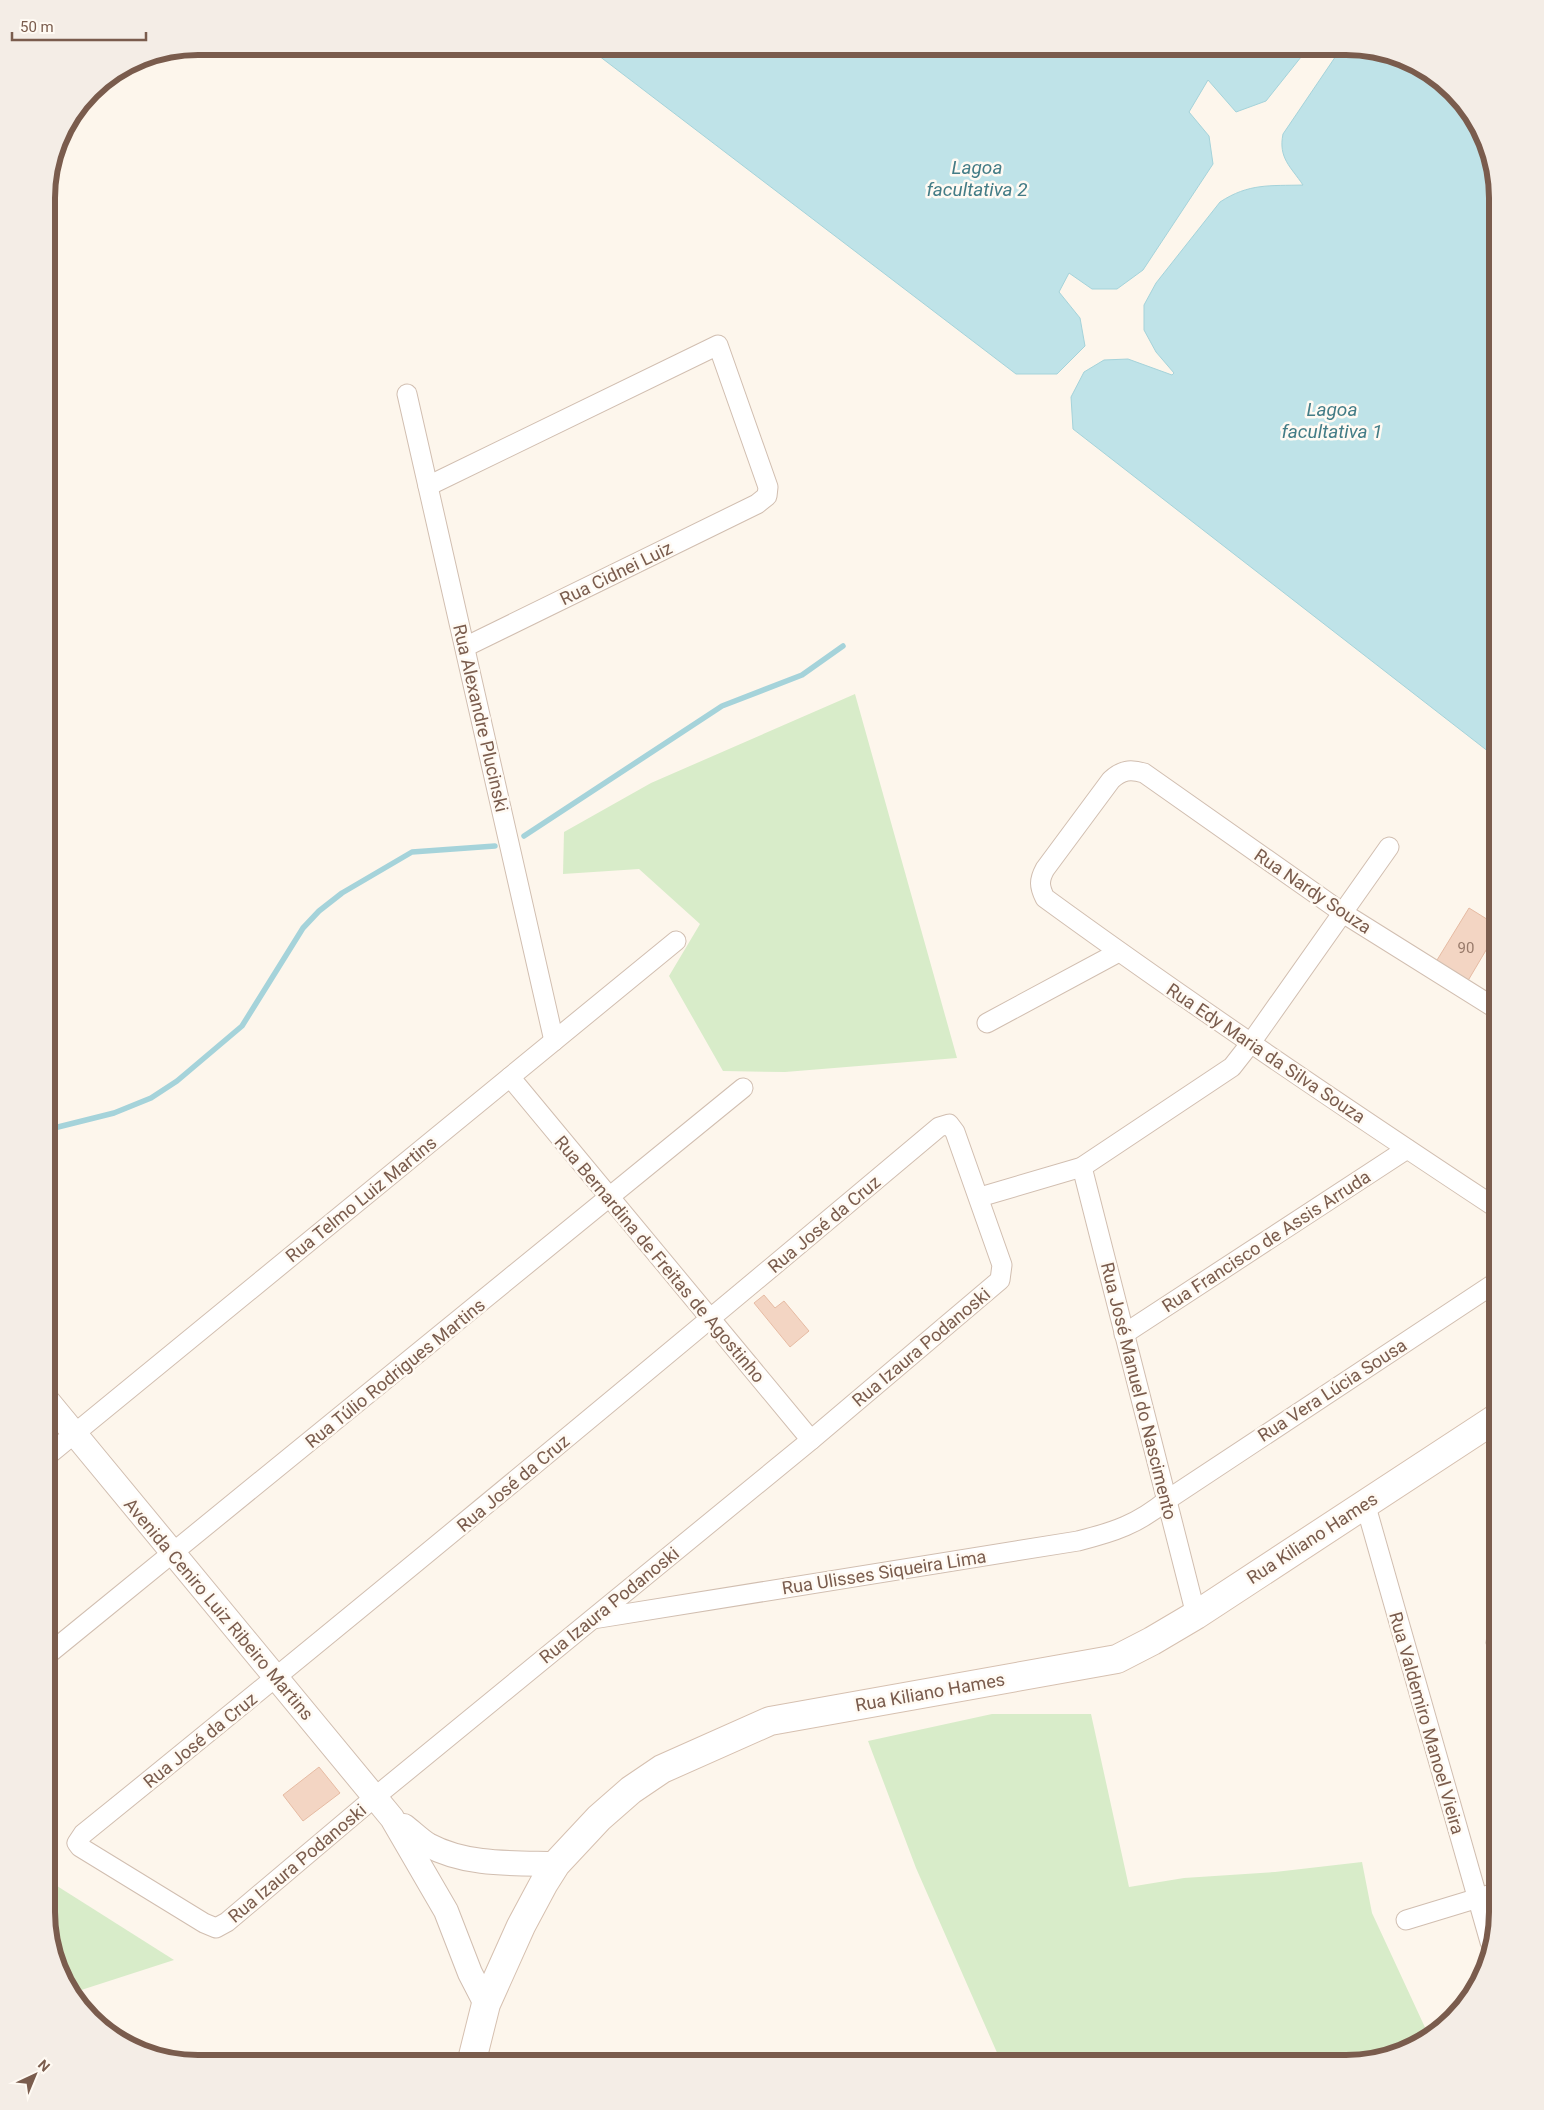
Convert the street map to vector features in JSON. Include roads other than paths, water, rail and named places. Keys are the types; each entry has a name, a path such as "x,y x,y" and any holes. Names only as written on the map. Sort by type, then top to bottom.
{"main road":[{"name":"Rua Kiliano Hames","path":"473,2055 486,2004 528,1912 556,1864 599,1818 631,1790 654,1774 696,1753 734,1739 770,1721 1117,1659 1152,1641 1196,1614 1489,1422"}],"street":[{"name":"Rua Cidnei Luiz","path":"428,486 718,345 768,487 767,496 756,504 465,646"},
{"name":"Rua Alexandre Plucinski","path":"407,394 554,1041"},
{"name":"Rua Nardy Souza","path":"1040,889 1040,880 1045,869 1111,780 1119,772 1131,769 1144,773 1343,913 1489,1004"},
{"path":"980,1197 1082,1167 1232,1067 1389,847"},
{"name":"Rua Edy Maria da Silva Souza","path":"1040,889 1045,898 1250,1044 1489,1202"},
{"name":"Rua Telmo Luiz Martins","path":"55,1450 676,941"},
{"path":"987,1023 1119,952"},
{"name":"Rua Bernardina de Freitas de Agostinho","path":"510,1077 811,1440"},
{"name":"Rua Túlio Rodrigues Martins","path":"55,1649 174,1554 743,1088"},
{"name":"Rua José da Cruz","path":"216,1928 204,1923 84,1851 77,1843 83,1834 276,1678 939,1127 949,1124 953,1127 980,1197"},
{"name":"Rua Francisco de Assis Arruda","path":"1124,1334 1407,1149"},
{"name":"Rua José Manuel do Nascimento","path":"1082,1167 1196,1614"},
{"name":"Rua Izaura Podanoski","path":"216,1928 228,1922 375,1797 811,1440 1000,1280 1002,1265 980,1197"},
{"name":"Rua Vera Lúcia Sousa","path":"1167,1500 1489,1287"},
{"name":"Avenida Ceniro Luiz Ribeiro Martins","path":"55,1411 392,1818 446,1911 470,1973 486,2004"},
{"name":"Rua Ulisses Siqueira Lima","path":"592,1619 1078,1540 1134,1524 1167,1500"},
{"name":"Rua Valdemiro Manoel Vieira","path":"1365,1503 1487,1933"},
{"name":"Avenida Ceniro Luiz Ribeiro Martins","path":"392,1818 426,1844 463,1858 508,1863 556,1864"},
{"path":"1406,1920 1489,1895"}],"water":[{"name":"Lagoa facultativa 2","path":"598,55 1303,55 1266,101 1236,112 1208,80 1189,112 1209,136 1213,164 1143,270 1117,289 1092,289 1069,273 1059,292 1080,318 1085,346 1057,374 1016,374"},
{"name":"Lagoa facultativa 1","path":"1337,55 1364,56 1383,60 1417,74 1447,97 1470,127 1484,161 1489,198 1489,752 1073,429 1071,397 1084,372 1104,360 1128,359 1172,375 1174,373 1156,352 1144,330 1144,305 1156,283 1220,202 1241,191 1250,189 1303,185 1284,156 1282,150 1283,134"}],"waterway":[{"path":"524,836 722,706 802,675 843,646"},
{"path":"55,1128 114,1113 151,1098 177,1081 242,1026 303,928 319,911 342,893 412,852 495,846"}]}
